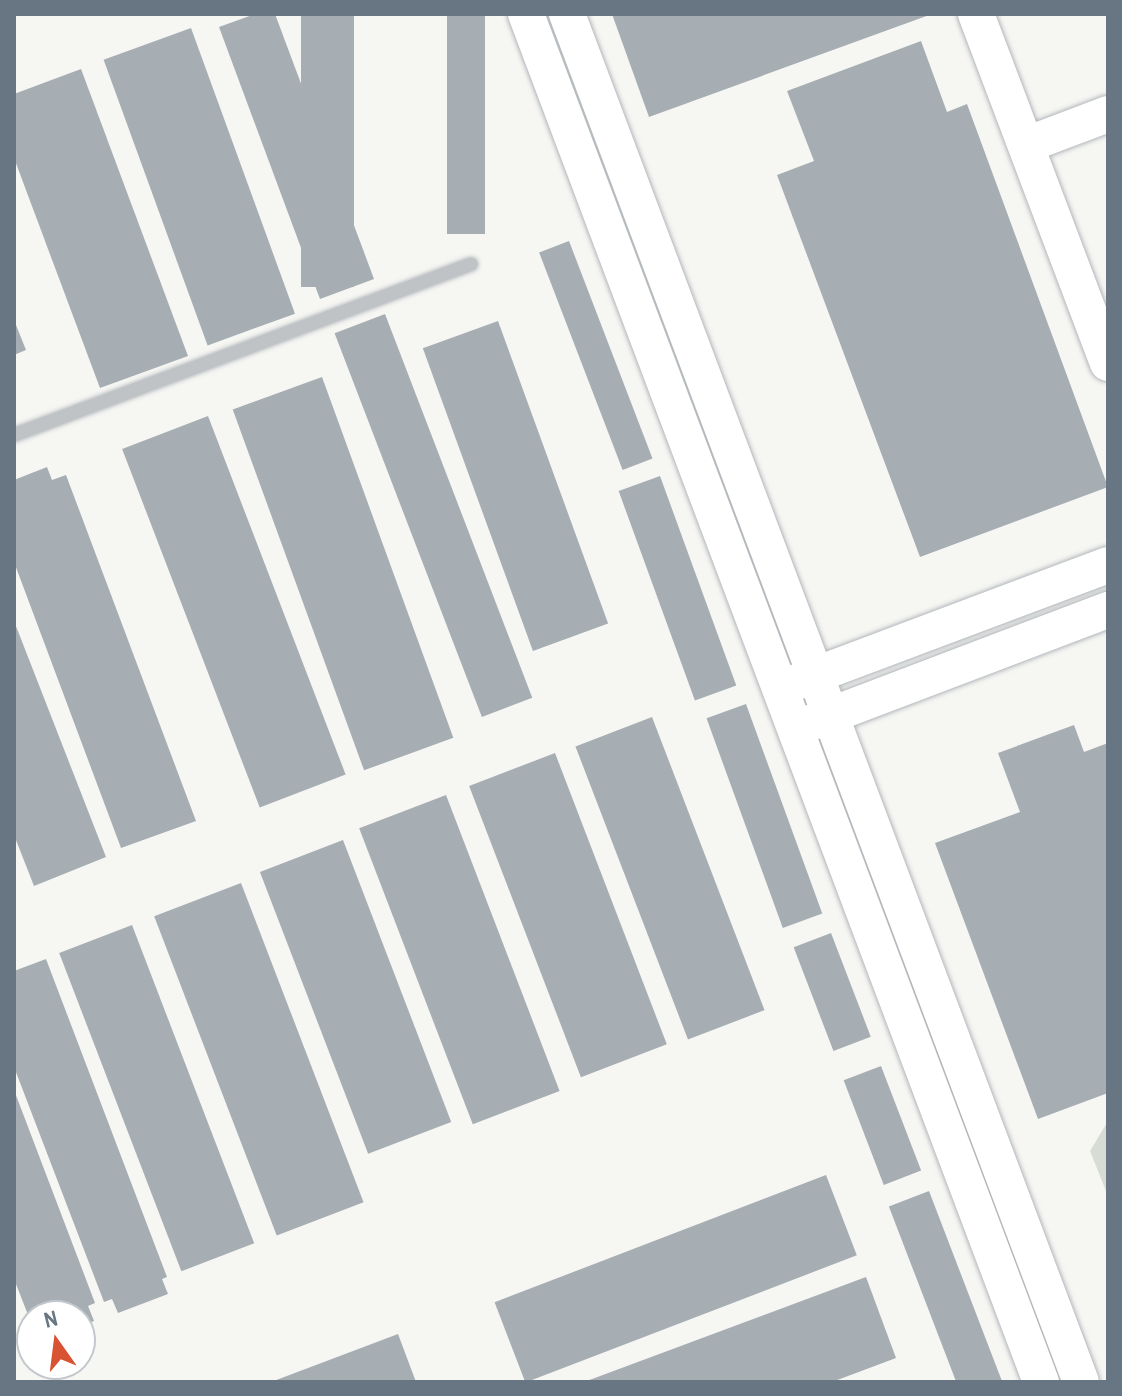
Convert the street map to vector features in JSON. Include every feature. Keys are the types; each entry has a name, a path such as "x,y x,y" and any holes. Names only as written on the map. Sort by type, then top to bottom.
{"street":[{"path":"526,14 1041,1382"},
{"path":"567,14 1081,1382"},
{"path":"976,14 1108,363"},
{"path":"1026,145 1108,114"},
{"path":"781,688 1108,565"},
{"path":"796,728 1108,610"}],"lane":[{"path":"14,435 471,264"}],"shaded area":[{"path":"1108,1121 1108,1196 1090,1151"}],"building":[{"path":"255,14 275,14 374,279 320,299 219,27"},
{"path":"301,14 354,14 354,287 301,287"},
{"path":"447,14 485,14 485,234 447,234"},
{"path":"612,14 932,14 649,117"},
{"path":"191,28 295,314 208,345 104,60"},
{"path":"921,41 947,112 967,104 1108,487 920,557 777,175 814,161 787,91"},
{"path":"81,69 188,356 100,388 14,158 14,94"},
{"path":"569,241 652,459 623,470 539,252"},
{"path":"385,314 532,698 482,717 335,333"},
{"path":"14,320 26,350 14,355"},
{"path":"498,321 608,624 533,651 423,348"},
{"path":"322,377 453,738 364,770 233,409"},
{"path":"208,416 346,774 260,807 122,449"},
{"path":"47,467 52,480 66,475 196,821 121,848 14,562 14,480"},
{"path":"660,476 736,686 695,701 619,491"},
{"path":"14,621 106,857 34,886 14,835"},
{"path":"746,704 822,914 783,928 707,718"},
{"path":"652,717 765,1010 688,1040 575,746"},
{"path":"1074,725 1084,752 1108,743 1108,1093 1038,1119 935,843 1020,812 998,753"},
{"path":"555,753 667,1044 581,1077 469,786"},
{"path":"446,795 560,1091 473,1124 359,828"},
{"path":"343,840 451,1122 368,1154 260,872"},
{"path":"241,883 364,1202 277,1236 154,916"},
{"path":"132,925 254,1243 181,1271 59,953"},
{"path":"831,933 871,1037 833,1051 794,947"},
{"path":"46,959 167,1277 162,1279 168,1294 118,1313 112,1299 104,1302 14,1067 14,971"},
{"path":"881,1066 921,1171 884,1185 844,1080"},
{"path":"14,1090 94,1300 22,1300 14,1279"},
{"path":"826,1175 857,1255 527,1382 495,1302"},
{"path":"929,1191 1002,1381 956,1382 889,1206"},
{"path":"866,1277 896,1358 832,1382 584,1382"},
{"path":"398,1334 416,1382 271,1382"}]}
